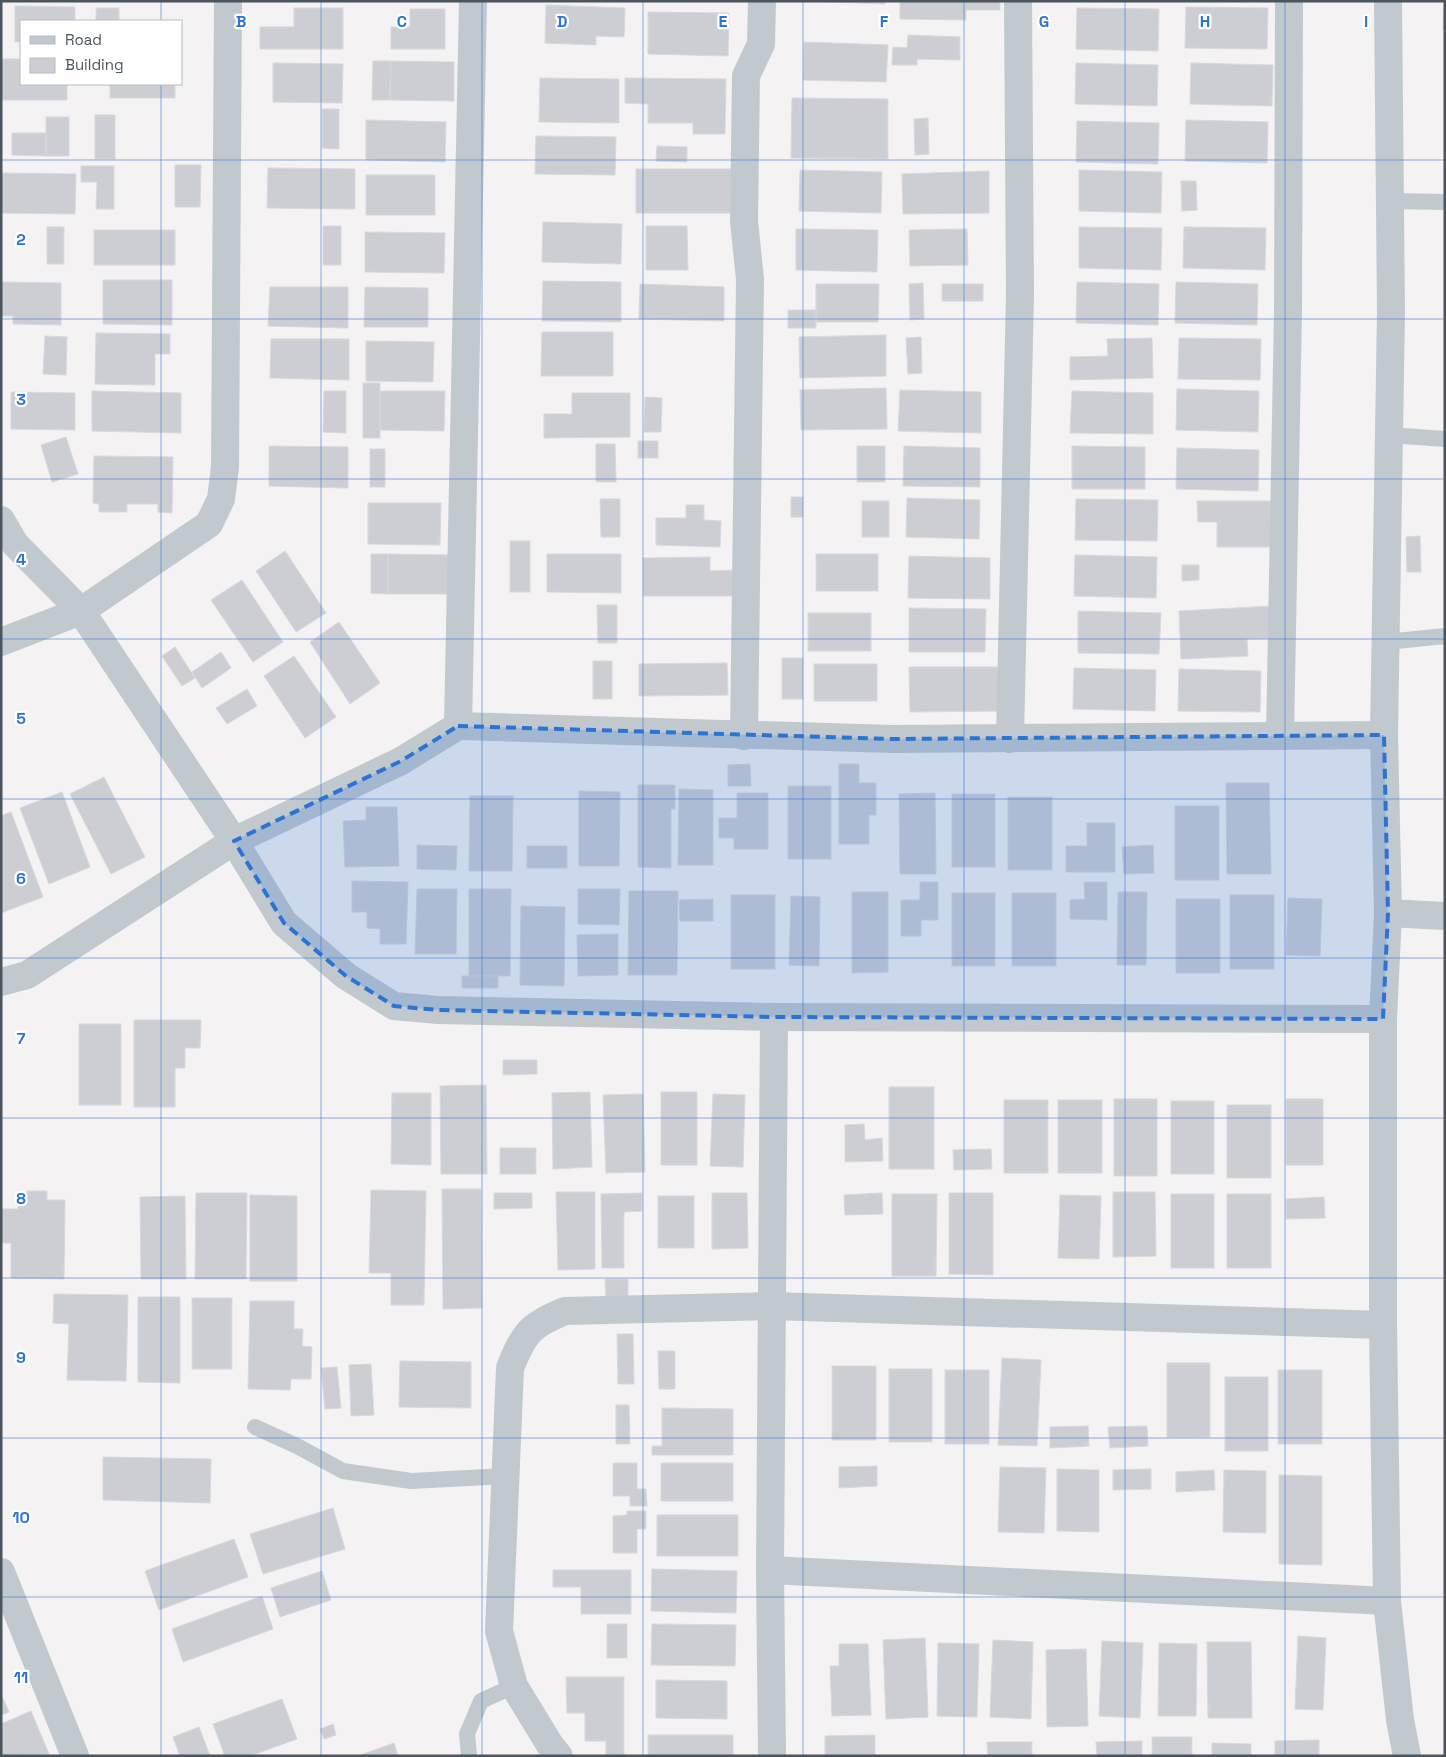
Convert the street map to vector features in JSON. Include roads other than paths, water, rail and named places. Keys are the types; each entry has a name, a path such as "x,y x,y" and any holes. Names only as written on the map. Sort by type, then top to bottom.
{"street":[{"path":"1,642 81,611 209,524 221,499 225,467 228,1"},
{"path":"458,726 473,1"},
{"path":"744,736 750,279 744,221 746,76 761,44 762,1"},
{"path":"1010,740 1020,294 1018,1"},
{"path":"1280,736 1288,301 1289,1"},
{"path":"1388,1 1389,435 1384,735 1388,913 1383,1018 1383,1325 1387,1601 1400,1720 1407,1756"},
{"path":"1,520 15,544 81,611 234,841 284,923 346,976 394,1006 438,1010 774,1017 1383,1018"},
{"path":"1,982 27,974 234,841 401,762 458,726 744,736 1010,740 1384,735"},
{"path":"1388,913 1445,916"},
{"path":"772,1756 770,1570 774,1017"},
{"path":"560,1756 550,1745 514,1686 499,1631 510,1368 521,1340 541,1321 565,1311 771,1306 1383,1325"},
{"path":"770,1570 1387,1601"},
{"path":"1,1572 75,1756"}],"lane":[{"path":"1389,201 1445,202"},
{"path":"1389,435 1445,439"},
{"path":"1386,642 1445,636"},
{"path":"255,1427 297,1446 343,1471 411,1481 506,1476"},
{"path":"469,1756 467,1734 481,1701 514,1686"}]}
